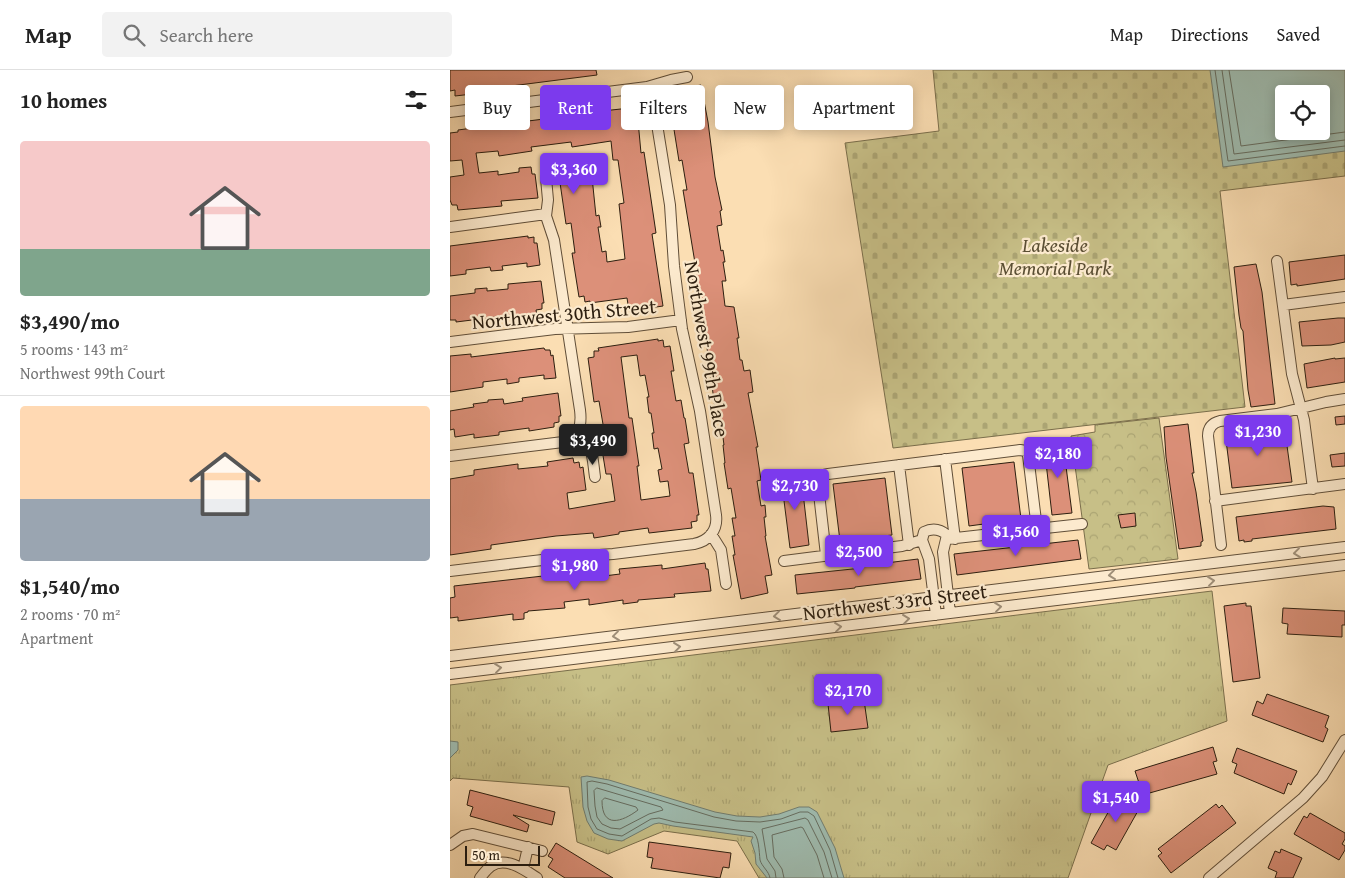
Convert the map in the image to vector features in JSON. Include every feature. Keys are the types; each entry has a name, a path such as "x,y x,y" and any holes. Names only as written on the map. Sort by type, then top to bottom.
{"street":[{"path":"654,85 667,80 687,77"},
{"path":"450,112 621,90"},
{"name":"Northwest 99th Place","path":"658,130 670,205 673,256 681,320 686,353 701,417 716,515 715,528 711,534"},
{"path":"450,456 558,443 571,439 577,433 581,421 554,240 546,214 548,200 546,178"},
{"path":"450,227 546,214"},
{"path":"1277,261 1292,374 1304,420 1313,489"},
{"path":"1283,304 1345,297"},
{"name":"Northwest 30th Street","path":"450,342 568,328 628,328 681,320"},
{"path":"1221,545 1208,436 1212,425 1220,421 1277,414 1345,399"},
{"path":"577,433 587,442 590,448 595,477"},
{"path":"826,555 818,485 819,478 826,474 1020,450 1026,451 1028,455 1037,530"},
{"path":"945,459 950,613"},
{"path":"899,465 909,545"},
{"path":"1215,501 1345,484"},
{"path":"926,551 948,542 1082,524"},
{"path":"936,615 929,559 922,540 924,532 935,530 944,533 947,535 948,542"},
{"path":"450,571 694,544 705,540 711,534 721,550 726,584"},
{"path":"784,561 909,545 922,540"},
{"name":"Northwest 33rd Street","path":"450,656 1345,547"},
{"name":"Northwest 33rd Street","path":"450,674 1345,565"},
{"path":"1208,878 1303,798 1322,776 1345,740"},
{"path":"450,845 463,836 473,834 542,851"},
{"path":"523,869 528,847"},
{"path":"480,878 492,865 500,863 508,863 523,869 537,878"}],"green space":[{"name":"Lakeside Memorial Park","path":"933,70 1345,70 1345,176 1220,191 1245,407 893,448 845,143 939,131"},
{"path":"1159,418 1178,559 1089,569 1071,436 1095,432 1095,425"},
{"path":"1212,591 1227,721 1108,765 1068,878 759,878 737,841 664,831 608,854 577,842 569,787 453,778 450,781 450,685"}],"water":[{"path":"1210,70 1345,70 1345,151 1223,167"},
{"path":"450,741 458,742 458,750 450,758"},
{"path":"587,776 609,780 715,812 737,816 760,817 779,814 799,807 809,807 817,812 835,848 844,878 767,878 756,864 751,841 753,837 659,823 622,841 608,839 594,833 587,821 583,807 581,777"}],"building":[{"path":"450,70 596,70 597,75 519,85 465,85 465,95 455,96 455,90 450,91"},
{"path":"705,106 715,177 722,210 720,211 722,225 717,226 721,251 723,250 725,262 723,262 726,281 722,281 725,306 734,307 740,360 742,360 744,371 750,370 753,392 748,393 758,447 756,447 761,480 757,481 761,506 765,505 765,536 772,575 765,576 768,593 741,599 733,555 735,555 732,536 735,536 732,518 736,518 731,488 728,489 720,415 716,416 704,325 702,325 690,264 695,263 683,190 687,190 682,160 679,161 674,130 705,130"},
{"path":"621,109 621,130 639,130 641,153 644,152 656,233 652,234 663,306 629,311 627,298 590,303 590,301 585,302 584,296 579,297 572,253 575,253 571,223 566,224 557,162 580,159 580,162 588,161 590,177 592,177 596,216 599,215 601,227 598,227 602,252 606,251 607,262 625,259 619,204 624,203 618,160 613,160 611,141 572,147 571,142 531,147 532,151 499,156 498,151 476,153 479,173 498,171 498,175 519,172 519,168 531,167 532,174 535,174 538,198 501,201 502,206 458,210 457,205 452,205 450,200 450,177 464,175 462,160 450,161 450,133 465,129 530,130 530,121 540,120 540,130 611,130 611,110"},
{"path":"528,236 528,238 534,237 534,243 537,243 540,265 527,267 527,263 502,266 503,270 491,271 490,267 466,270 466,274 450,276 450,246"},
{"path":"1345,255 1345,279 1297,286 1297,284 1291,285 1289,262"},
{"path":"1256,264 1262,292 1275,404 1251,407 1234,267"},
{"path":"541,281 544,303 542,303 542,309 536,310 537,316 512,319 512,315 456,322 456,320 450,320 450,296 475,293 475,289 487,288 487,291 508,289 508,284"},
{"path":"1345,318 1345,342 1331,345 1302,346 1299,322"},
{"path":"658,339 658,341 663,340 664,347 670,346 674,371 671,371 676,401 681,400 685,418 689,443 684,444 689,473 693,473 699,515 697,515 697,521 691,522 692,528 649,533 648,528 594,538 593,533 556,536 491,545 491,549 450,555 450,479 474,475 474,470 518,464 518,469 548,466 547,462 573,458 574,463 579,462 580,468 583,467 586,490 567,493 569,509 615,501 611,474 606,474 599,431 604,430 599,401 594,402 588,358 594,357 594,351 599,351 598,348","holes":["637,355 640,376 645,375 649,397 647,397 649,413 651,413 654,433 652,433 654,449 658,448 662,469 658,470 660,482 668,481 670,496 641,500 637,466 639,466 632,418 629,418 621,357"]},
{"path":"544,348 545,350 550,350 551,356 553,355 556,378 544,379 544,375 519,378 519,382 507,384 507,379 483,382 483,387 450,392 450,356 471,354 471,357"},
{"path":"1345,358 1345,382 1307,388 1304,364"},
{"path":"558,393 561,416 559,416 559,422 554,423 554,427 529,431 529,428 499,432 499,435 474,438 474,434 455,437 454,429 450,430 450,411 474,407 473,404 488,402 488,400 503,399 504,404 523,401 522,398"},
{"path":"1345,416 1345,424 1336,425 1335,417"},
{"path":"1188,424 1194,473 1192,473 1203,541 1201,546 1179,549 1166,457 1164,427"},
{"path":"1284,424 1292,482 1232,488 1225,432"},
{"path":"1063,443 1072,513 1052,515 1044,445"},
{"path":"1345,453 1345,466 1332,467 1330,455"},
{"path":"1014,462 1021,519 969,526 962,468"},
{"path":"801,475 809,545 790,548 781,477"},
{"path":"885,478 892,535 840,541 833,484"},
{"path":"1323,506 1334,507 1336,529 1252,539 1252,541 1244,542 1244,540 1239,541 1236,517"},
{"path":"1135,513 1136,526 1121,528 1118,515"},
{"path":"1078,540 1081,559 957,575 954,554"},
{"path":"918,559 921,579 797,594 795,575 862,568 862,566"},
{"path":"705,563 706,569 708,569 711,591 674,594 675,597 638,600 638,602 623,604 623,600 589,605 589,599 564,602 565,608 528,611 524,613 524,619 513,620 513,614 458,621 458,617 450,618 450,598 455,597 454,586 552,575 553,577 589,573 590,577 596,577 620,574 619,569 662,565 662,569"},
{"path":"1246,603 1246,606 1251,606 1260,678 1233,682 1224,606"},
{"path":"1283,608 1345,611 1345,625 1342,625 1342,637 1287,634 1288,624 1282,623"},
{"path":"1267,694 1329,716 1325,727 1328,729 1323,742 1252,715 1257,701 1263,704"},
{"path":"864,700 868,728 831,732 828,704"},
{"path":"1213,747 1217,761 1213,762 1217,774 1146,794 1143,782 1140,786 1135,771"},
{"path":"1237,748 1297,771 1291,785 1288,783 1284,794 1234,773 1237,764 1232,762"},
{"path":"470,790 555,812 552,825 513,815 529,825 527,832 470,816 473,807 467,805"},
{"path":"1120,791 1134,798 1125,801 1139,809 1116,850 1107,845 1104,850 1091,843"},
{"path":"1216,804 1219,808 1222,805 1236,823 1171,873 1158,856 1162,853 1158,849"},
{"path":"1310,813 1345,833 1345,839 1342,844 1345,846 1345,850 1339,860 1294,834 1304,816 1307,818"},
{"path":"649,842 731,853 729,868 723,867 720,878 651,868 653,858 647,857"},
{"path":"556,843 613,878 565,878 548,867 553,859 548,856"},
{"path":"1281,849 1302,858 1293,878 1275,878 1277,872 1268,868 1275,851 1280,853"}]}
